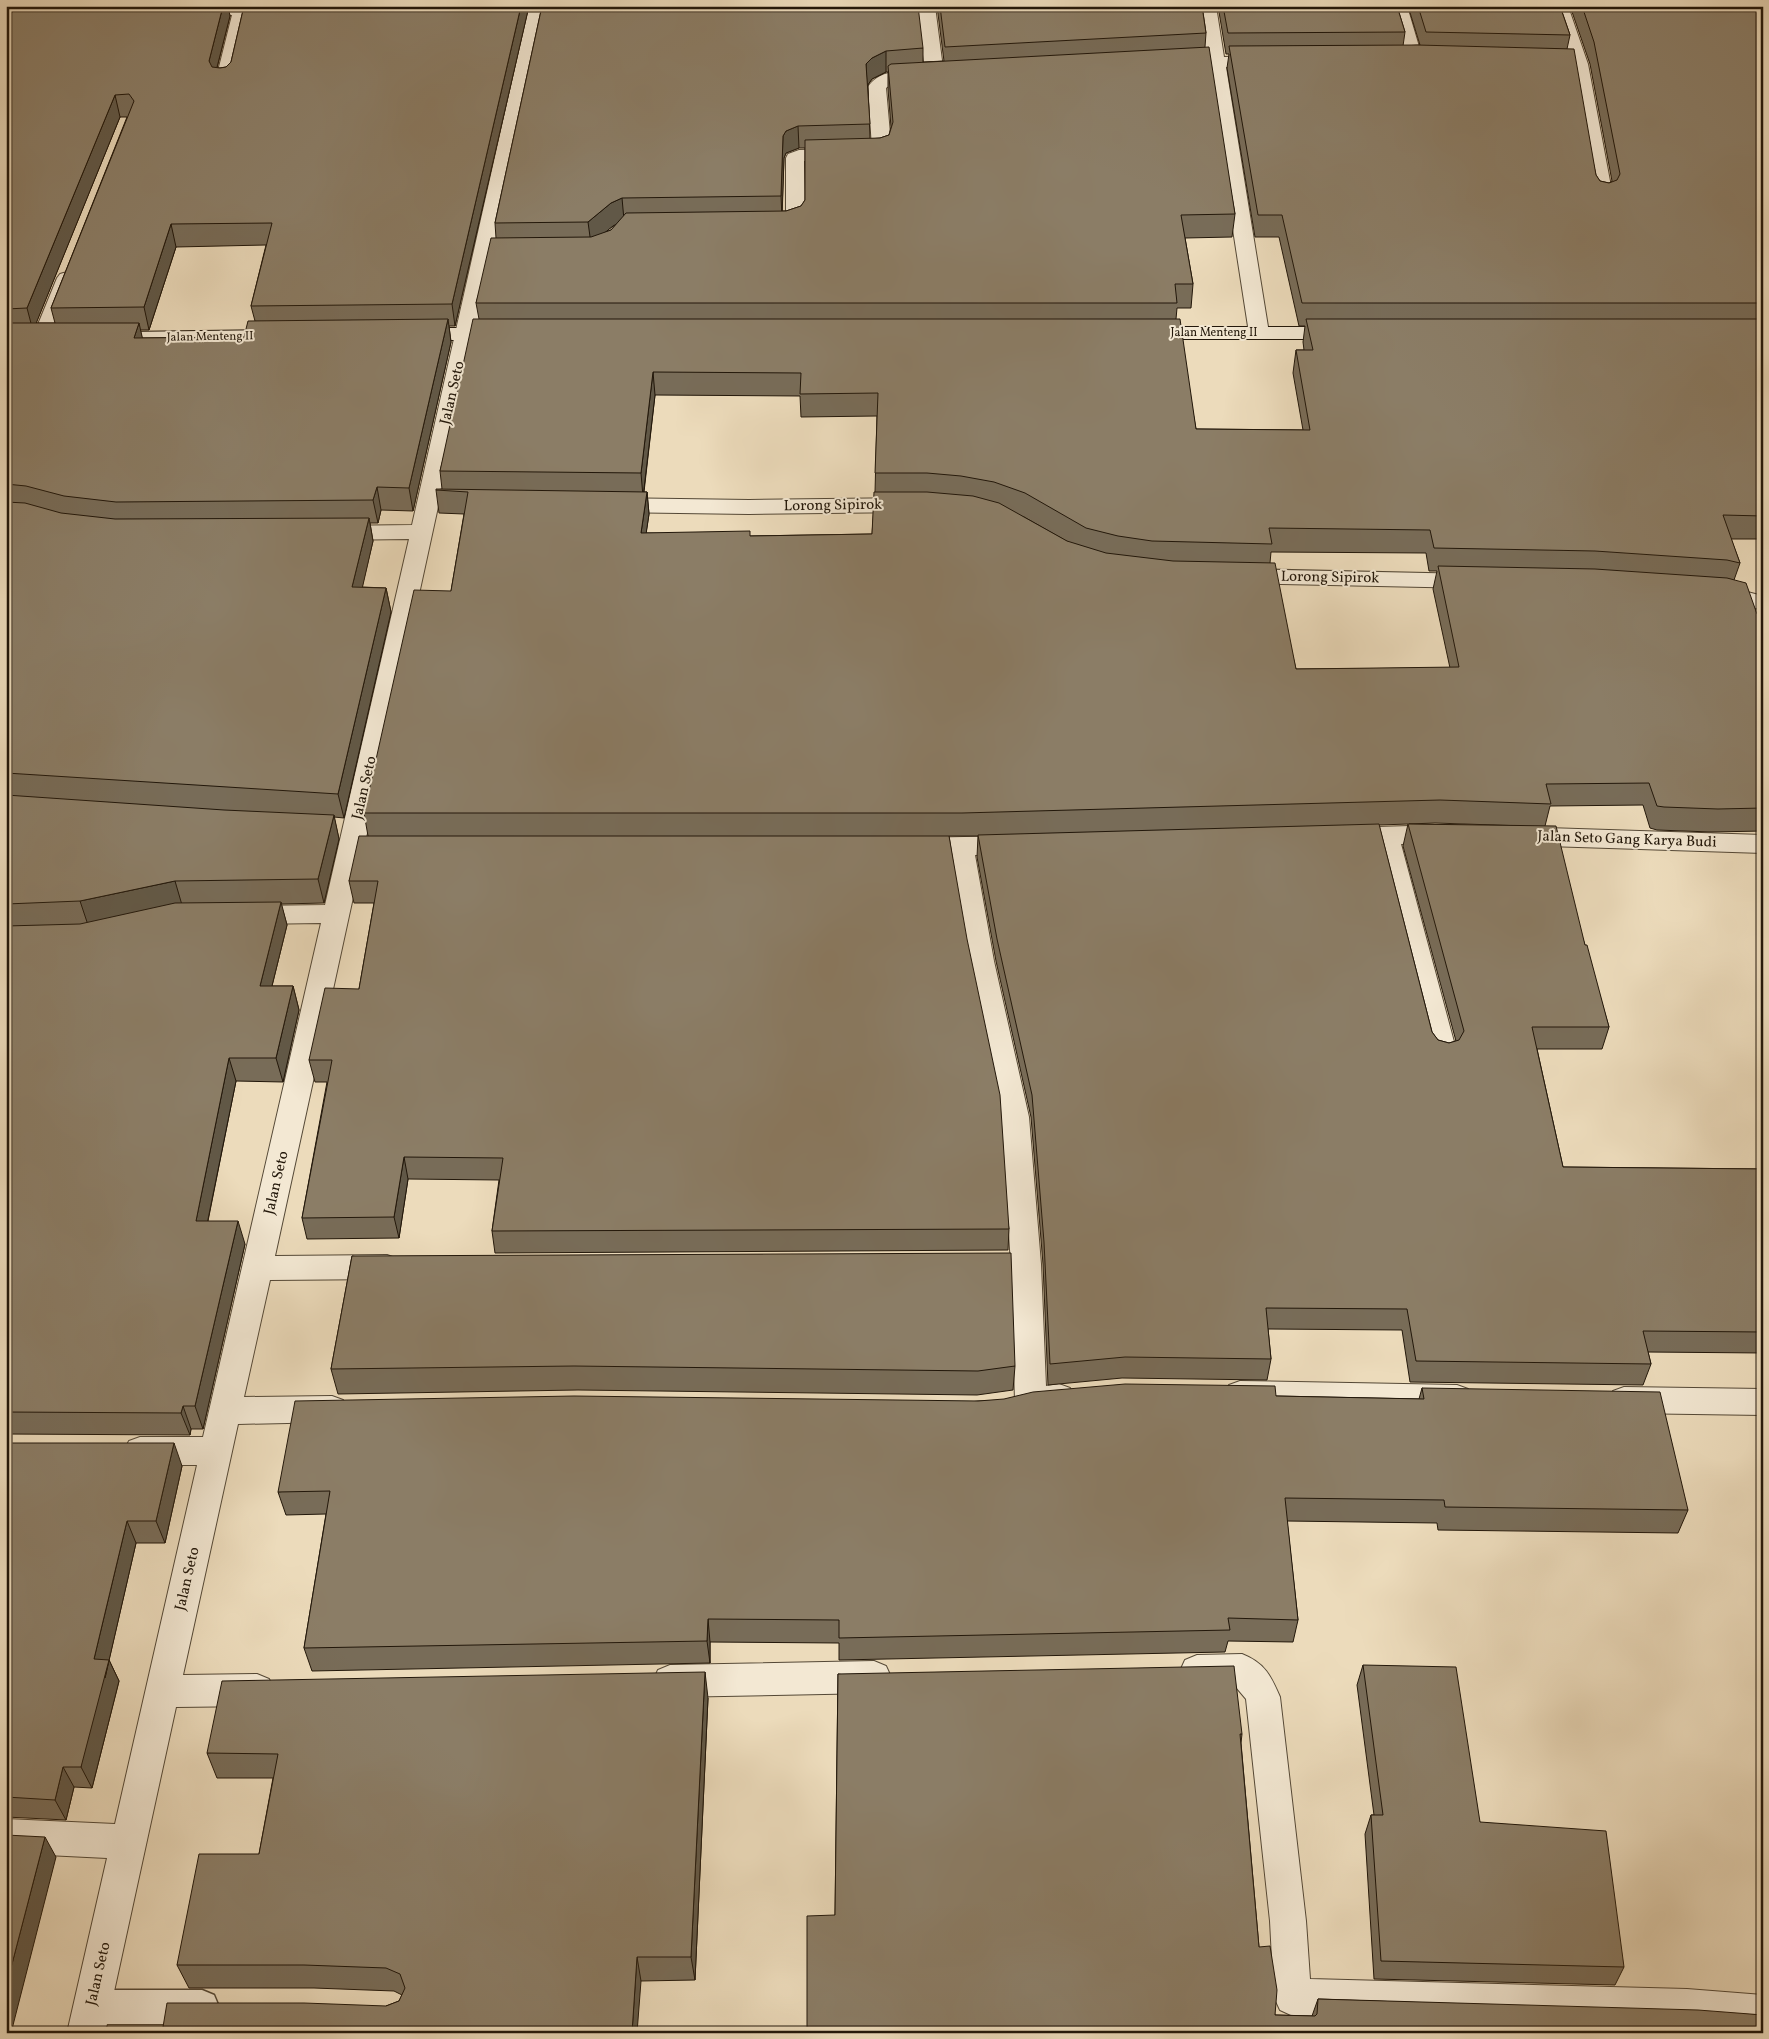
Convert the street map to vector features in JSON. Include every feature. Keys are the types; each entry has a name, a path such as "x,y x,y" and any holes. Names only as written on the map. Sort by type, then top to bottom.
{"street":[{"path":"176,12 322,6"},
{"name":"Jalan Seto","path":"89,2020 422,532 438,503 466,334 538,6"},
{"path":"926,6 935,76"},
{"path":"1207,6 1259,333"},
{"path":"1398,6 1414,60"},
{"path":"1559,6 1579,64 1603,197"},
{"path":"224,83 242,10"},
{"path":"1394,60 1433,60"},
{"path":"1158,64 1216,61 1285,61"},
{"path":"1560,64 1579,64"},
{"path":"758,226 787,226 796,222 795,158 799,156 875,155 882,151 877,87 880,83 890,78 955,74"},
{"path":"483,254 503,253"},
{"path":"43,339 75,258"},
{"name":"Jalan Menteng II","path":"1130,333 1358,333"},
{"path":"397,335 526,334"},
{"name":"Jalan Menteng II","path":"102,338 299,336"},
{"name":"Lorong Sipirok","path":"594,505 749,507 936,506"},
{"path":"316,533 422,532"},
{"name":"Lorong Sipirok","path":"1221,576 1489,581"},
{"path":"1693,589 1720,592 1763,603"},
{"path":"1327,837 1465,834"},
{"path":"1386,835 1444,1053"},
{"name":"Jalan Seto Gang Karya Budi","path":"1495,835 1763,844"},
{"path":"891,847 1040,845"},
{"path":"961,847 981,961 1015,1117 1026,1264 1016,1404 1084,1395"},
{"path":"221,916 337,914"},
{"path":"996,1264 1026,1264"},
{"path":"258,1268 417,1267"},
{"path":"1211,1394 1487,1398"},
{"path":"1595,1400 1763,1402"},
{"path":"226,1410 363,1408"},
{"path":"112,1450 217,1451"},
{"path":"1163,1671 1242,1670 1255,1682 1263,1697 1288,1921 1293,1997 1290,2033"},
{"path":"636,1682 904,1677"},
{"path":"163,1692 288,1689"},
{"path":"6,1836 130,1842"},
{"path":"1293,1997 1687,2008 1763,2014"}],"lane":[{"path":"89,2020 236,2007"}],"building":[{"path":"6,6 223,6 209,61 212,67 220,68 226,67 231,62 244,6 521,6 452,304 251,306 272,223 171,224 144,307 51,308 134,101 129,94 115,95 27,308 6,309"},
{"path":"542,6 918,6 923,48 886,51 872,58 866,64 870,124 798,126 786,131 783,136 781,196 622,198 611,203 588,222 495,223"},
{"path":"940,6 1202,6 1206,33 945,47"},
{"path":"1223,6 1397,6 1405,32 1228,33"},
{"path":"1418,6 1560,6 1570,35 1426,32"},
{"path":"1582,6 1763,6 1763,303 1302,303 1282,215 1258,215 1229,46 1417,45 1574,49 1596,175 1600,181 1609,183 1617,180 1620,174 1594,42"},
{"path":"1209,47 1235,214 1181,215 1193,284 1175,284 1177,303 476,303 491,238 591,237 611,230 626,213 786,211 801,206 805,200 805,140 880,138 889,135 893,122 888,66 891,64"},
{"path":"448,319 409,488 377,487 373,500 116,502 64,496 26,486 6,484 6,323 139,323 134,338 244,337 248,321"},
{"path":"473,319 1180,319 1196,429 1310,430 1296,350 1313,350 1306,319 1763,319 1763,516 1723,515 1740,563 1727,560 1595,551 1434,548 1430,530 1269,528 1272,544 1152,541 1118,536 1086,528 1025,493 994,482 961,476 927,473 875,473 878,393 800,394 801,373 653,372 641,473 440,471"},
{"path":"436,489 647,492 641,533 750,531 750,536 872,534 874,492 927,492 973,496 999,503 1067,541 1106,553 1173,561 1275,563 1296,669 1459,667 1438,566 1595,569 1727,578 1746,583 1757,614 1763,614 1763,686 1760,686 1763,691 1763,808 1718,809 1657,806 1649,783 1546,784 1551,804 1440,800 962,813 364,813 414,590 451,591 468,492"},
{"path":"6,502 25,503 61,513 115,519 369,518 352,587 386,588 338,794 6,773"},
{"path":"6,795 224,810 334,815 318,879 175,881 80,901 6,904"},
{"path":"1379,824 1432,1032 1438,1040 1449,1043 1459,1040 1464,1031 1408,824 1556,826 1585,945 1587,945 1609,1027 1532,1027 1563,1167 1763,1169 1763,1332 1643,1331 1651,1364 1416,1361 1407,1309 1266,1308 1271,1359 1125,1357 1050,1364 1044,1242 1032,1095 997,939 978,835"},
{"path":"359,836 949,836 967,939 1000,1095 1009,1229 492,1231 503,1158 404,1157 394,1217 302,1218 332,1060 309,1060 325,988 359,989 378,881 349,881"},
{"path":"281,902 260,986 293,986 276,1058 229,1058 196,1221 238,1221 195,1406 183,1406 181,1413 6,1412 6,926 80,924 175,903"},
{"path":"1011,1253 1015,1366 978,1371 574,1366 331,1369 352,1256"},
{"path":"1125,1384 1275,1386 1276,1396 1424,1399 1422,1388 1660,1392 1688,1510 1445,1507 1444,1500 1285,1498 1298,1620 1228,1618 1230,1630 839,1638 839,1620 708,1619 707,1641 304,1648 330,1491 278,1492 295,1401 574,1396 978,1401 1004,1399 1033,1392"},
{"path":"6,1443 174,1443 156,1521 127,1521 94,1659 109,1660 81,1767 63,1767 55,1800 6,1797"},
{"path":"1363,1665 1456,1667 1480,1822 1606,1831 1624,1967 1381,1961 1371,1815 1383,1815"},
{"path":"1234,1666 1242,1734 1240,1734 1259,1947 1270,1946 1277,1990 1275,2015 1315,2016 1317,2014 1318,1999 1698,2010 1763,2015 1763,2033 807,2033 807,1916 835,1915 838,1674"},
{"path":"705,1672 691,1957 637,1957 632,2033 162,2033 167,2003 304,2003 386,2006 399,2001 405,1988 400,1974 386,1968 304,1965 177,1965 199,1854 259,1854 278,1754 207,1753 222,1681"},
{"path":"6,1835 45,1837 6,1987"}]}
